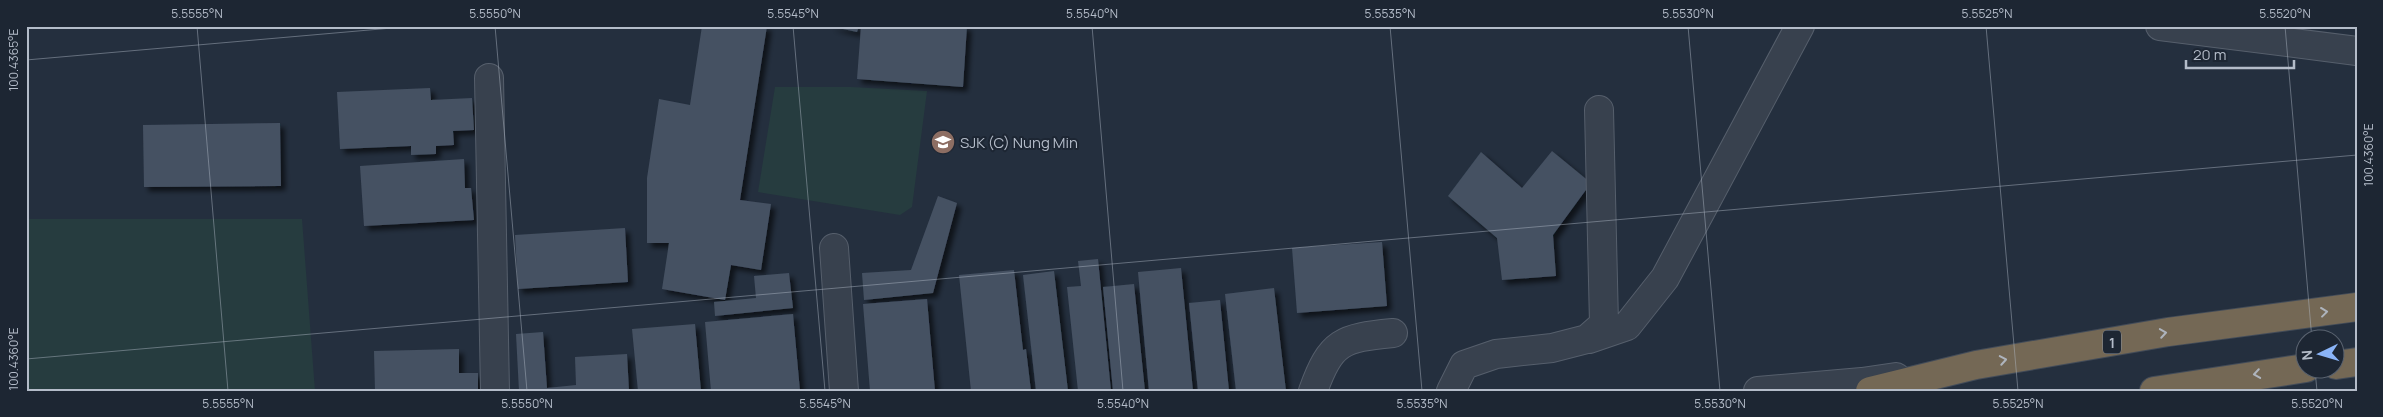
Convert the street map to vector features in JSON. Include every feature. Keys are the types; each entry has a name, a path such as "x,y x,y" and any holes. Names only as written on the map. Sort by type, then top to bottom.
{"highway":[{"name":"1","path":"1870,391 1976,365 2168,332 2357,307"},
{"path":"2154,391 2296,370"}],"street":[{"path":"1451,391 1464,365 1496,354 1552,348 1627,326 1666,278 1800,26"},
{"path":"2160,26 2357,51"},
{"path":"489,78 495,391"},
{"path":"1587,339 1604,324 1599,110"},
{"path":"834,248 844,391"},
{"path":"1313,391 1329,353 1355,337 1393,333"},
{"path":"1758,391 1862,382 1976,365"}],"green space":[{"path":"775,87 851,87 927,91 912,207 900,215 758,192"},
{"path":"26,219 302,219 315,391 26,391"}],"building":[{"path":"702,26 767,26 740,200 771,204 761,270 731,265 725,300 662,289 669,243 647,243 647,178 659,99 690,105"},
{"path":"829,26 859,26 857,32"},
{"path":"861,26 967,26 963,87 857,79"},
{"path":"430,88 431,100 472,98 474,130 453,131 454,145 436,146 436,154 411,155 411,146 340,149 337,92"},
{"path":"280,123 281,186 144,187 143,125"},
{"path":"1552,151 1591,183 1553,235 1556,276 1502,280 1497,238 1448,196 1481,152 1522,188"},
{"path":"464,159 465,188 471,188 474,220 364,226 360,166"},
{"path":"938,196 957,203 933,293 864,300 862,273 911,270"},
{"path":"625,228 628,282 518,289 515,235"},
{"path":"1382,242 1387,306 1297,313 1292,248"},
{"path":"1098,259 1111,391 1078,391 1067,287 1081,286 1078,261"},
{"path":"1181,268 1193,391 1149,391 1138,272"},
{"path":"1014,270 1023,350 1026,349 1031,391 971,391 959,275"},
{"path":"1054,271 1068,391 1036,391 1023,275"},
{"path":"789,273 793,308 715,316 714,302 756,298 754,276"},
{"path":"1134,284 1145,391 1113,391 1103,287"},
{"path":"1274,288 1286,391 1236,391 1225,294"},
{"path":"927,299 935,391 870,391 863,304"},
{"path":"1220,300 1229,391 1198,391 1189,303"},
{"path":"793,314 800,391 711,391 705,322"},
{"path":"695,324 701,391 638,391 632,329"},
{"path":"543,332 547,388 576,385 575,357 627,354 629,391 519,391 516,334"},
{"path":"459,349 459,373 478,373 478,391 375,391 374,351"}],"place":[{"name":"SJK (C) Nung Min","path":"943,142"}]}
